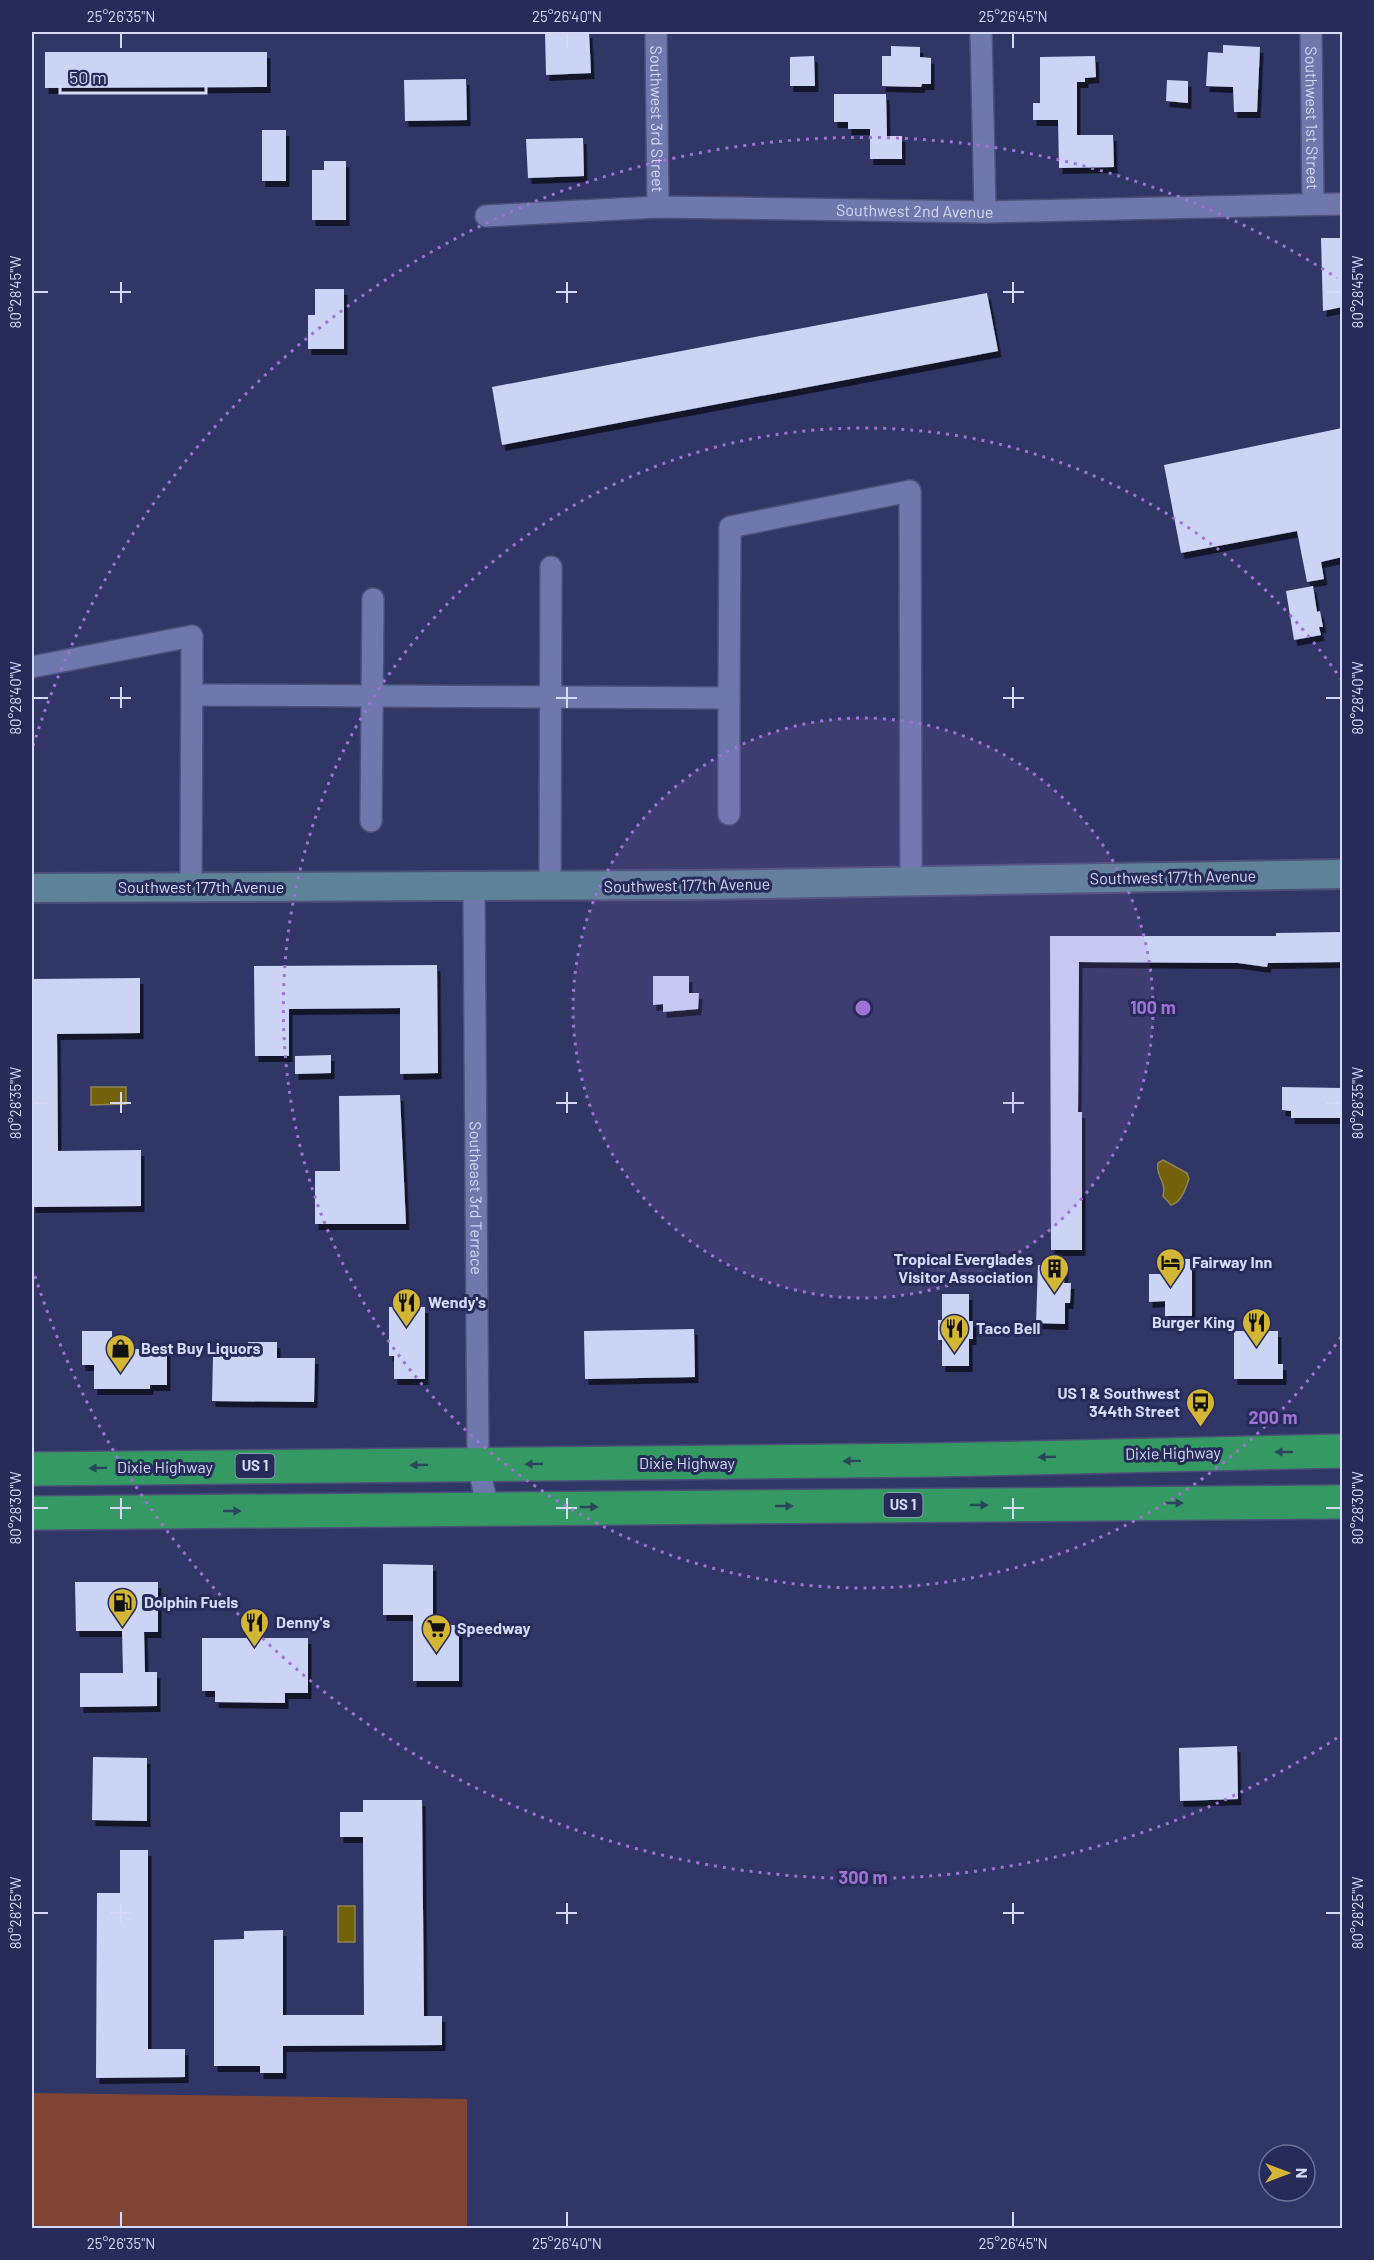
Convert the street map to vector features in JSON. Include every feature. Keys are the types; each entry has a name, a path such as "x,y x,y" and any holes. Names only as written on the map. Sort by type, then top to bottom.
{"highway":[{"name":"Dixie Highway","path":"32,1469 933,1460 1342,1451"},
{"name":"US 1","path":"32,1514 488,1508 1342,1502"}],"main road":[{"name":"Southwest 177th Avenue","path":"32,888 474,888 1342,874"}],"street":[{"name":"Southwest 3rd Street","path":"656,32 658,207"},
{"path":"981,32 985,212"},
{"name":"Southwest 1st Street","path":"1311,32 1313,204"},
{"name":"Southwest 2nd Avenue","path":"486,216 658,207 985,212 1342,204"},
{"path":"729,814 730,526 910,491 911,882"},
{"path":"550,887 551,567"},
{"path":"371,821 373,599"},
{"path":"32,668 192,636 190,887"},
{"path":"192,695 551,695 729,698"},
{"name":"Southeast 3rd Terrace","path":"474,888 477,1465 488,1508"}],"shaded area":[{"path":"91,1087 126,1087 126,1104 91,1105"},
{"path":"1163,1160 1187,1173 1189,1179 1180,1198 1171,1205 1163,1196 1163,1186 1158,1172 1158,1163"},
{"path":"338,1906 355,1906 355,1942 338,1942"},
{"path":"32,2093 467,2099 467,2228 32,2228"}],"building":[{"path":"545,32 589,32 591,73 546,75"},
{"path":"1223,45 1260,47 1257,112 1234,112 1233,87 1206,86 1208,52 1223,53"},
{"path":"891,46 920,47 920,57 931,58 931,84 922,84 921,87 882,86 882,56 891,56"},
{"path":"45,52 267,52 267,87 45,88"},
{"path":"814,56 815,86 790,86 790,57"},
{"path":"1095,56 1096,77 1085,78 1085,82 1077,82 1077,135 1113,135 1114,167 1059,168 1058,120 1033,120 1033,103 1040,103 1040,57"},
{"path":"466,79 467,120 405,121 404,80"},
{"path":"1167,80 1188,81 1188,103 1166,101"},
{"path":"834,94 886,94 887,136 902,136 902,159 870,159 870,129 848,129 848,122 834,122"},
{"path":"262,130 286,130 286,181 262,181"},
{"path":"583,138 584,176 528,178 526,139"},
{"path":"324,161 346,161 346,220 312,220 312,170 324,170"},
{"path":"1321,238 1342,238 1342,307 1323,311"},
{"path":"315,289 344,289 344,349 308,349 308,315 315,315"},
{"path":"987,293 998,351 502,445 492,387"},
{"path":"1342,428 1342,557 1321,562 1324,579 1307,582 1297,531 1181,553 1164,465"},
{"path":"1313,586 1317,612 1320,611 1323,627 1319,627 1321,635 1294,640 1286,591"},
{"path":"1342,932 1342,962 1268,963 1267,967 1238,963 1079,962 1078,1112 1082,1112 1082,1250 1051,1250 1050,936 1276,936 1276,933"},
{"path":"437,965 438,1073 400,1074 400,1008 289,1009 289,1056 255,1056 254,966"},
{"path":"653,976 689,976 689,993 699,993 698,1009 663,1012 663,1004 653,1005"},
{"path":"140,978 140,1033 57,1034 58,1151 141,1150 141,1206 32,1207 32,979"},
{"path":"331,1055 331,1073 295,1074 295,1056"},
{"path":"1282,1087 1342,1088 1342,1118 1291,1118 1291,1111 1282,1110"},
{"path":"400,1095 406,1224 315,1224 315,1171 340,1171 339,1096"},
{"name":"Fairway Inn","path":"1165,1259 1192,1259 1192,1316 1165,1316 1165,1301 1149,1302 1149,1274 1165,1274"},
{"name":"Tropical Everglades Visitor Association","path":"1038,1265 1065,1266 1064,1283 1071,1283 1070,1303 1065,1303 1065,1324 1036,1323"},
{"path":"942,1294 969,1294 969,1321 973,1321 973,1339 969,1339 969,1366 942,1366 942,1340 938,1340 938,1320 942,1320"},
{"name":"Wendy's","path":"389,1307 425,1307 425,1379 394,1379 394,1356 389,1356"},
{"path":"694,1329 695,1377 585,1379 584,1331"},
{"path":"82,1331 112,1331 112,1349 167,1349 167,1385 150,1385 150,1389 94,1389 94,1365 82,1365"},
{"name":"Burger King","path":"1234,1331 1278,1331 1278,1364 1283,1364 1283,1379 1234,1379"},
{"path":"248,1342 277,1342 277,1358 315,1358 314,1402 212,1401 213,1356 248,1356"},
{"path":"383,1564 433,1565 433,1625 459,1625 459,1681 413,1681 413,1615 383,1615"},
{"path":"75,1582 158,1582 158,1632 144,1632 145,1672 157,1672 157,1706 80,1707 80,1673 123,1673 122,1631 76,1631"},
{"path":"202,1638 308,1638 308,1693 285,1693 285,1703 215,1702 215,1691 202,1691"},
{"path":"1237,1746 1238,1799 1180,1801 1179,1748"},
{"path":"93,1757 147,1758 147,1821 92,1820"},
{"path":"363,1800 422,1800 424,2016 442,2016 442,2045 283,2046 283,2073 260,2073 260,2066 214,2066 214,1940 244,1939 244,1931 283,1930 283,2015 364,2015 363,1837 340,1837 340,1812 363,1812"},
{"path":"120,1850 148,1850 148,2049 185,2049 185,2077 96,2078 97,1893 120,1893"}],"place":[{"name":"Fairway Inn","path":"1171,1288"},
{"name":"Tropical Everglades Visitor Association","path":"1054,1294"},
{"name":"Wendy's","path":"407,1328"},
{"name":"Burger King","path":"1256,1348"},
{"name":"Taco Bell","path":"955,1354"},
{"name":"Best Buy Liquors","path":"120,1374"},
{"name":"US 1 & Southwest 344th Street","path":"1201,1428"},
{"name":"Dolphin Fuels","path":"123,1628"},
{"name":"Denny's","path":"255,1648"},
{"name":"Speedway","path":"436,1654"}]}
